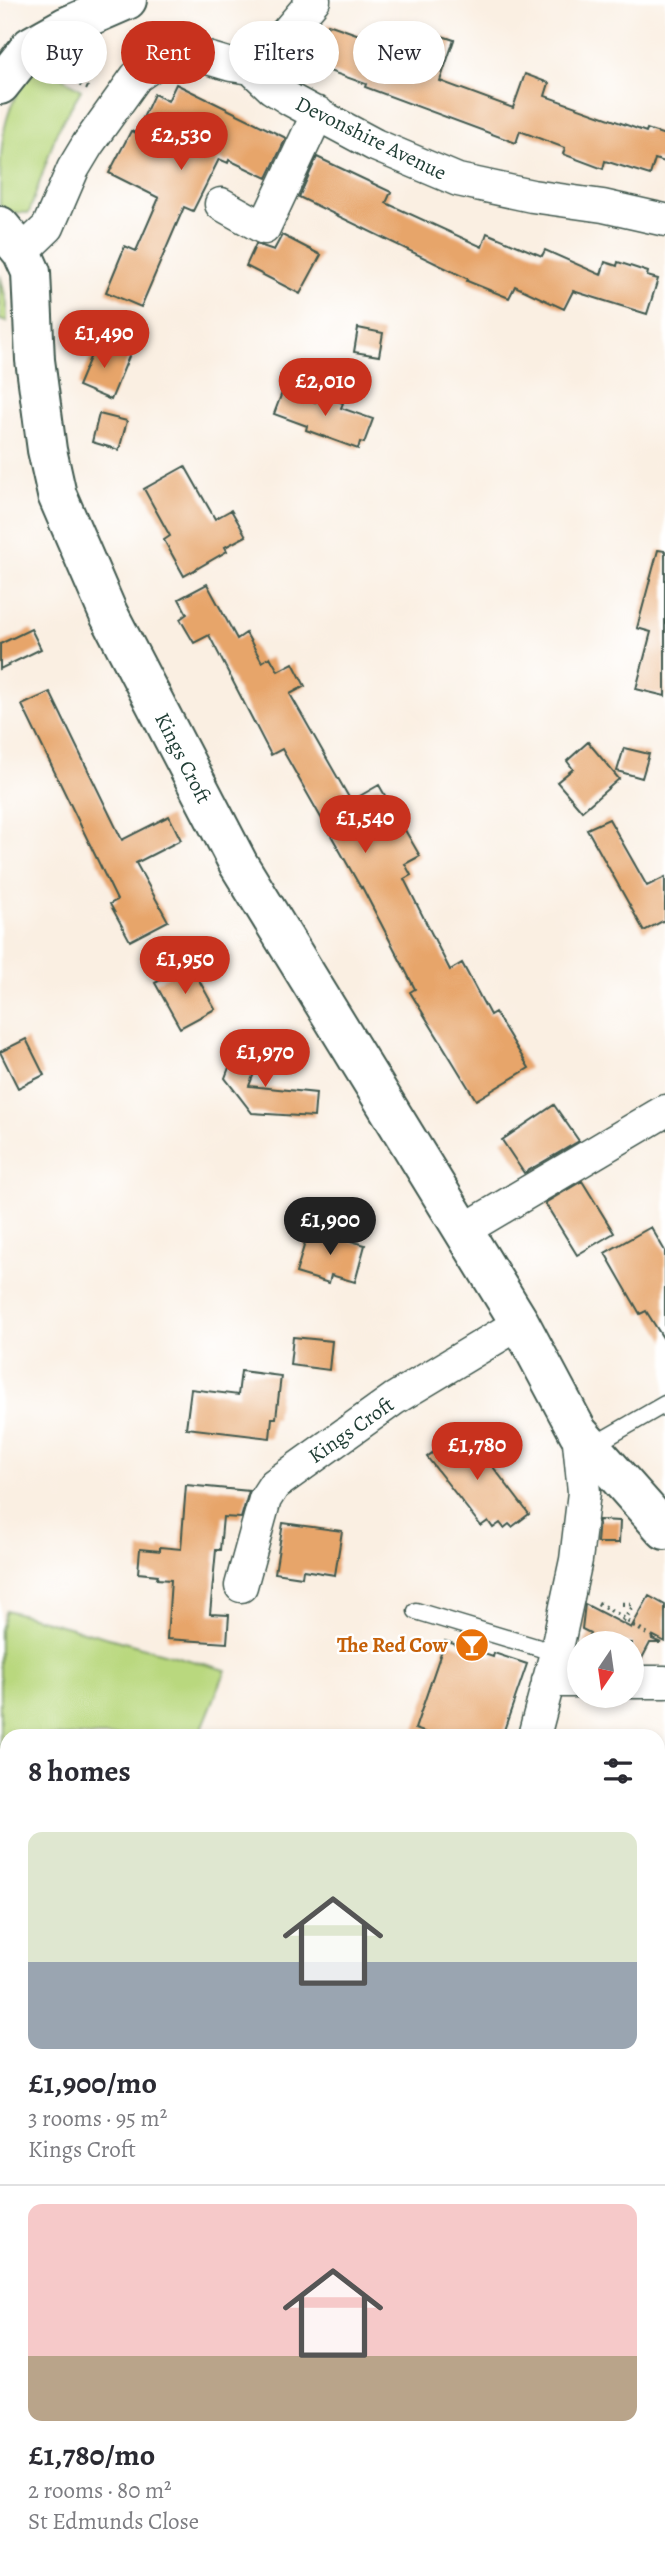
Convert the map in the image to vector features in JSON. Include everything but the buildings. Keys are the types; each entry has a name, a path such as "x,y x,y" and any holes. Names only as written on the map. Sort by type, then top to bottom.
{"main road":[{"path":"0,85 31,46 65,27 127,0"},
{"name":"Kings Croft","path":"9,241 31,272 35,360 47,450 57,495 81,555 114,625 239,865 520,1323 584,1440 665,1530"}],"street":[{"path":"296,21 314,0"},
{"name":"Devonshire Avenue","path":"9,241 48,227 73,169 116,102 136,78 169,54 184,51 229,64"},
{"name":"Devonshire Avenue","path":"267,84 375,145 458,180 665,220"},
{"path":"221,204 264,228 318,113"},
{"path":"464,1230 665,1111"},
{"name":"Kings Croft","path":"241,1586 265,1499 274,1485 394,1399 520,1323"},
{"path":"537,1729 561,1671 584,1492 584,1440"},
{"path":"644,1682 665,1682"}],"lane":[{"path":"584,1440 665,1404"},
{"path":"416,1611 561,1671"}],"path":[{"path":"79,84 116,102"},
{"path":"597,1597 596,1602 625,1617 629,1624 656,1639"},
{"path":"622,1604 631,1604 633,1607 622,1623"}],"green space":[{"path":"22,84 72,84 81,90 57,131 29,213 7,212 0,205 2,145 16,94"},
{"path":"0,275 7,303 7,322 0,320"},
{"path":"6,1610 226,1670 202,1729 0,1729 0,1630"}],"place":[{"name":"The Red Cow","path":"472,1645"}]}
